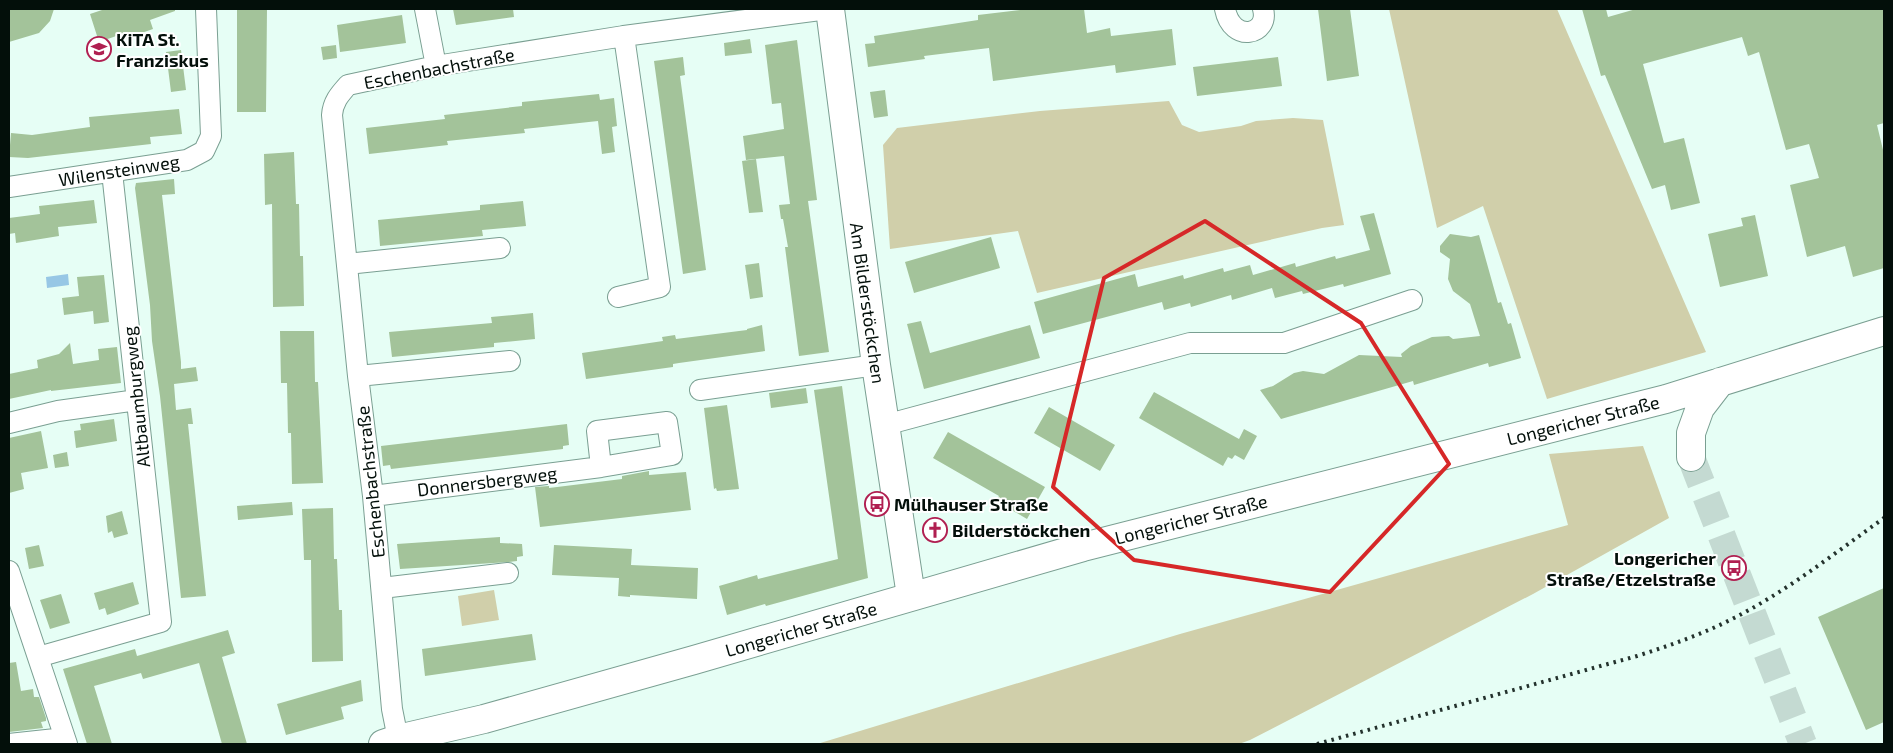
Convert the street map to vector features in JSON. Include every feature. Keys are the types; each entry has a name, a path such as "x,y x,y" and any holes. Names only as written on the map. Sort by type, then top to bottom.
{"street":[{"name":"Wilensteinweg","path":"9,187 187,160 204,151 211,136 206,9"},
{"path":"425,9 436,66"},
{"name":"Eschenbachstraße","path":"390,741 392,710 382,588 358,376 332,115 333,104 348,85 436,66 624,36 829,9"},
{"name":"Am Bilderstöckchen","path":"829,9 876,365 910,596"},
{"path":"1225,9 1232,26 1237,30 1245,32 1254,31 1260,26 1264,20 1264,9"},
{"path":"618,297 660,287 624,36"},
{"name":"Altbaumburgweg","path":"38,657 161,622 112,172"},
{"path":"347,264 500,248"},
{"path":"885,425 1190,343 1284,342 1412,300"},
{"name":"Longericher Straße","path":"390,741 484,719 1141,531 1666,399 1884,331"},
{"path":"358,376 510,361"},
{"path":"700,390 876,365"},
{"path":"1666,399 1691,457 1691,433 1700,408 1720,382"},
{"path":"9,422 58,411 137,400"},
{"name":"Donnersbergweg","path":"373,496 600,467"},
{"path":"9,571 66,741 9,744"},
{"path":"382,588 508,573"}],"highlighted area":[{"path":"1205,221 1361,323 1449,464 1330,592 1134,560 1053,487 1104,278"}],"green space":[{"path":"1389,9 1557,9 1706,352 1547,399 1483,206 1437,228"},
{"path":"1169,101 1182,125 1199,132 1241,126 1256,121 1293,118 1323,120 1344,225 1322,228 1037,293 1018,231 890,249 883,145 897,128 1040,111"},
{"path":"1643,446 1669,518 1533,594 1239,744 817,744 1180,634 1568,525 1549,454"},
{"path":"494,590 499,620 462,626 458,596"}],"water":[{"path":"68,274 69,285 47,288 46,277"}],"building":[{"path":"9,9 54,9 50,21 39,33 9,42"},
{"path":"105,9 175,9 175,11 150,20 153,29 124,39 122,34 99,42 90,14"},
{"path":"237,9 267,9 266,112 237,112"},
{"path":"453,9 513,9 514,17 456,25"},
{"path":"1029,9 1084,9 1087,33 1110,28 1111,36 1172,29 1176,65 1116,73 1115,65 993,81 989,48 924,56 925,59 868,67 865,44 875,43 874,36 978,20 978,15"},
{"path":"1318,9 1350,9 1359,76 1327,81"},
{"path":"1582,9 1606,9 1608,17 1636,9 1884,9 1884,123 1877,125 1884,154 1884,268 1853,277 1845,246 1807,257 1790,185 1819,178 1809,144 1786,150 1759,52 1748,56 1742,37 1643,64 1664,143 1684,138 1700,203 1671,210 1665,185 1652,189 1605,75 1601,76"},
{"path":"402,15 406,43 340,52 337,25"},
{"path":"750,39 752,53 725,56 724,43"},
{"path":"797,40 817,200 808,201 829,352 799,356 785,247 788,247 779,205 790,204 784,156 746,160 743,136 784,129 781,103 772,104 765,45"},
{"path":"336,45 337,58 323,60 321,47"},
{"path":"181,50 186,90 171,92 166,52"},
{"path":"683,57 685,75 680,76 706,270 683,274 654,61"},
{"path":"1278,57 1282,86 1197,96 1193,67"},
{"path":"885,90 888,116 874,118 870,92"},
{"path":"599,94 600,100 614,98 617,126 612,127 615,152 602,154 598,121 524,129 525,133 447,141 448,145 369,154 366,128 445,119 444,115 522,106 522,102"},
{"path":"179,109 182,134 150,137 151,144 28,158 9,157 11,133 32,135 90,127 89,117"},
{"path":"294,152 296,204 299,204 300,256 303,256 304,306 273,307 272,204 265,205 264,154"},
{"path":"756,159 763,212 749,213 742,161"},
{"path":"174,179 175,194 162,195 181,369 196,367 198,381 174,384 176,410 191,408 193,424 188,424 206,596 181,598 160,396 152,341 150,305 135,188 136,183"},
{"path":"94,200 97,223 58,227 59,236 16,243 15,233 9,234 9,218 40,214 39,206"},
{"path":"523,201 526,226 482,230 483,236 380,246 378,220 480,210 480,205"},
{"path":"1374,213 1391,274 1344,287 1343,284 1303,294 1302,291 1275,298 1272,288 1232,300 1231,295 1191,307 1190,303 1164,310 1162,302 1043,334 1034,302 1135,274 1138,287 1183,275 1184,279 1223,268 1224,272 1250,265 1253,275 1295,263 1296,267 1335,256 1336,259 1370,250 1360,216"},
{"path":"1755,215 1768,276 1720,287 1708,234 1743,226 1741,218"},
{"path":"1450,234 1471,237 1479,235 1498,303 1501,302 1508,324 1511,323 1521,358 1489,367 1488,363 1414,385 1413,381 1281,419 1260,390 1273,386 1294,373 1303,371 1324,374 1359,355 1402,357 1401,354 1411,346 1432,337 1449,336 1453,339 1480,336 1470,304 1453,291 1448,279 1450,259 1440,252 1440,246"},
{"path":"991,237 1000,268 914,293 905,262"},
{"path":"759,263 763,297 750,299 745,265"},
{"path":"104,275 109,322 94,324 93,311 64,315 62,298 79,296 77,277"},
{"path":"533,313 535,339 494,343 494,347 392,357 389,332 492,323 491,317"},
{"path":"921,321 930,353 1030,325 1040,358 924,389 907,324"},
{"path":"762,325 765,351 673,364 673,367 586,379 582,353 663,341 662,337 675,335 676,339 747,330"},
{"path":"280,331 314,331 315,382 318,382 323,483 292,484 291,433 288,433 287,383 281,383"},
{"path":"70,343 73,364 99,360 98,349 117,347 121,383 51,390 9,399 9,374 38,368 37,360 59,354"},
{"path":"842,386 868,578 727,615 719,586 757,575 758,579 838,559 814,390"},
{"path":"806,388 808,403 771,408 769,393"},
{"path":"1154,392 1239,439 1244,429 1257,436 1244,460 1235,455 1232,459 1228,457 1223,466 1139,418"},
{"path":"727,405 739,489 717,491 716,488 714,489 704,408"},
{"path":"1049,407 1115,445 1100,471 1034,433"},
{"path":"114,419 117,441 76,448 74,431 81,430 80,424"},
{"path":"567,424 569,445 563,446 563,449 391,469 390,465 383,466 381,446"},
{"path":"41,431 48,468 21,473 24,489 9,493 9,438"},
{"path":"948,432 1045,487 1027,519 996,501 999,496 933,458"},
{"path":"67,452 69,466 55,468 53,455"},
{"path":"649,471 649,475 686,472 691,510 540,527 535,487 549,486 549,488 622,479 622,476"},
{"path":"292,502 293,515 238,520 237,506"},
{"path":"333,508 334,559 337,559 339,610 342,610 343,661 312,662 311,560 304,560 302,509"},
{"path":"122,511 128,534 114,538 112,531 108,533 106,516"},
{"path":"500,537 500,543 522,544 523,556 517,557 517,561 509,562 400,569 397,544"},
{"path":"39,545 44,566 29,569 25,548"},
{"path":"554,545 632,549 631,565 698,568 697,599 618,596 619,578 552,575"},
{"path":"133,582 139,604 107,615 105,608 99,610 94,593"},
{"path":"1884,588 1884,722 1866,730 1818,617"},
{"path":"61,594 70,623 50,629 40,600"},
{"path":"228,630 235,653 222,657 247,744 222,744 199,663 143,679 141,673 94,686 112,744 87,744 63,669 135,649 137,656"},
{"path":"532,634 536,660 425,676 422,649"},
{"path":"16,662 21,691 33,689 34,697 39,697 46,718 46,721 41,722 43,728 9,732 9,663"},
{"path":"361,680 363,701 341,707 344,719 286,735 277,704"}],"tunnel":[{"path":"1691,457 1803,744"}],"railway":[{"path":"1317,744 1637,656 1699,634 1734,618 1773,596 1884,518"}],"place":[{"name":"KiTA St. Franziskus","path":"99,49"},
{"name":"Mülhauser Straße","path":"877,504"},
{"name":"Bilderstöckchen","path":"935,530"},
{"name":"Longericher Straße/Etzelstraße","path":"1734,568"}]}
